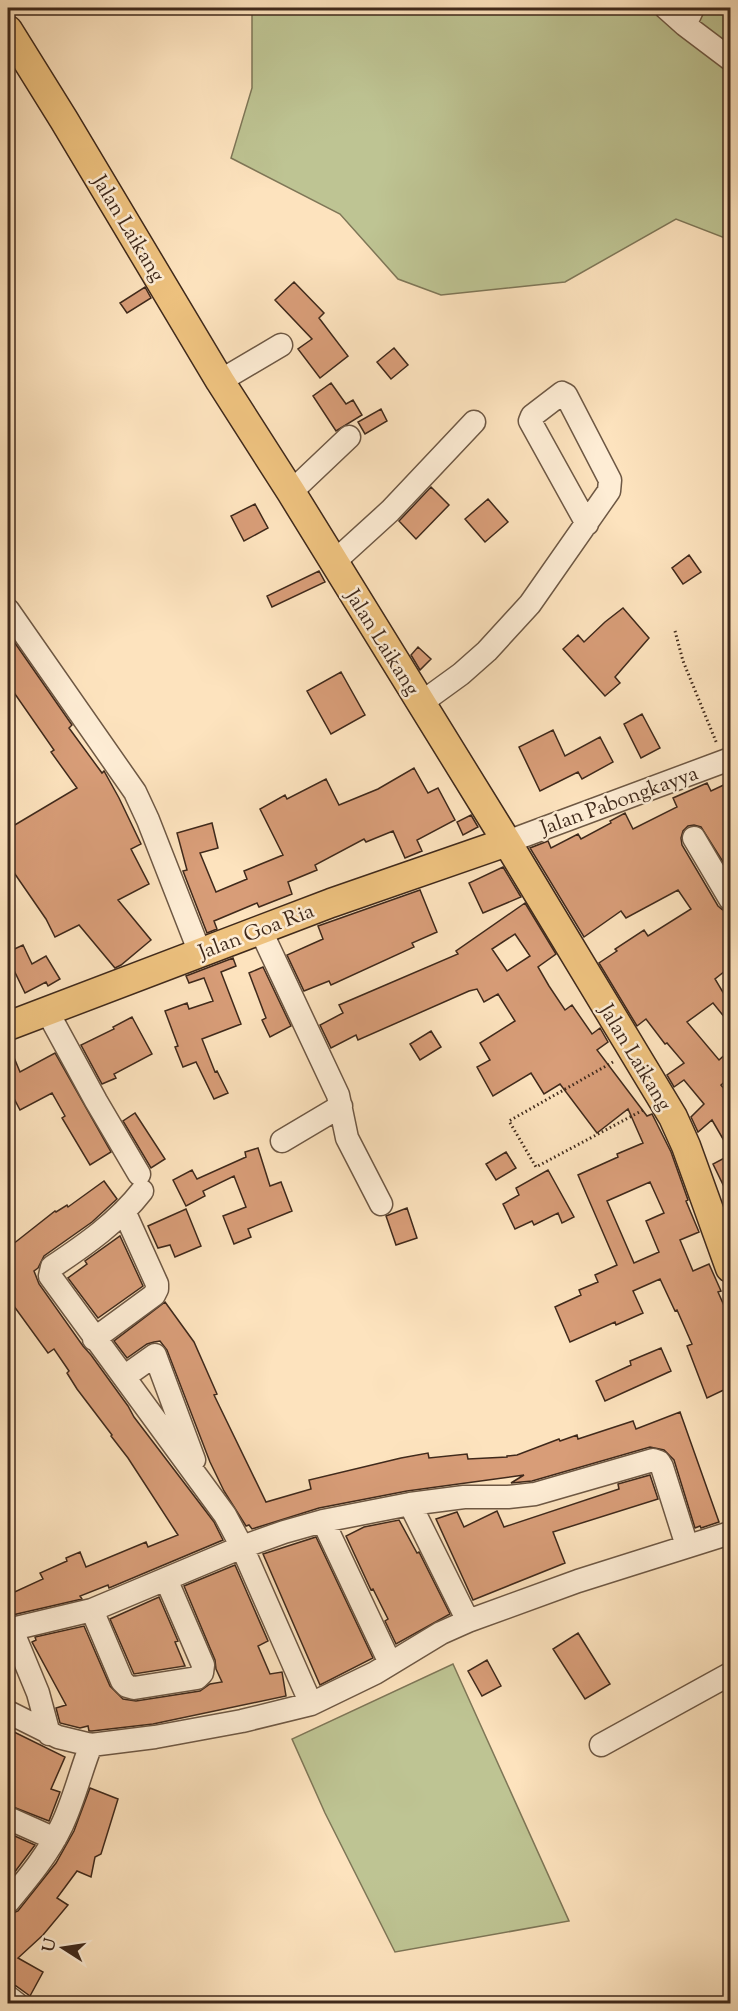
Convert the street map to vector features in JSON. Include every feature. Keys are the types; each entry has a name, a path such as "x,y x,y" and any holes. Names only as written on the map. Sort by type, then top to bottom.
{"main road":[{"name":"Jalan Laikang","path":"8,34 69,130 220,381 507,842 673,1117 686,1146 730,1268"},
{"name":"Jalan Goa Ria","path":"8,1026 260,929 507,842"}],"street":[{"path":"666,8 689,16 730,59"},
{"path":"220,381 281,345"},
{"path":"421,703 461,674 500,639 545,584 587,524 609,492 610,480 566,395 562,393 532,416 530,421 587,524"},
{"path":"334,562 390,511 474,422"},
{"path":"291,492 349,437"},
{"path":"8,610 135,792 200,953"},
{"name":"Jalan Pabongkayya","path":"507,842 727,760"},
{"path":"694,838 730,899"},
{"path":"260,929 338,1095 347,1138 381,1204"},
{"path":"47,1011 141,1182 124,1211 85,1246 52,1267 50,1276 225,1515 242,1547 311,1704"},
{"path":"282,1141 341,1106"},
{"path":"94,1339 154,1295 157,1289 158,1284 124,1211"},
{"path":"123,1377 156,1355 192,1452 194,1471"},
{"path":"49,1734 38,1693 10,1630 92,1610 242,1547 284,1532 323,1521 410,1504 464,1497 508,1497 535,1494 653,1460 659,1462 662,1467 687,1545"},
{"path":"410,1504 468,1621"},
{"path":"323,1521 390,1663"},
{"path":"8,1712 49,1734 91,1744 128,1741 231,1723 311,1704 350,1687 441,1633 468,1621 578,1581 730,1533"},
{"path":"92,1610 122,1681 127,1686 134,1688 197,1678 202,1673 203,1665 166,1579"},
{"path":"601,1744 730,1674"},
{"path":"8,1902 55,1839 91,1744"},
{"path":"8,1818 55,1839"},
{"path":"8,1997 16,2004"}],"path":[{"path":"675,631 683,661 727,760"},
{"path":"632,1051 509,1121 536,1167 662,1100"}],"green space":[{"path":"252,8 730,8 730,240 676,219 565,282 441,295 398,279 340,214 231,158 252,88"},
{"path":"453,1664 569,1921 395,1952 325,1813 292,1739"}],"building":[{"path":"294,282 324,313 319,318 348,356 320,378 298,349 312,339 275,300"},
{"path":"145,287 151,298 127,313 120,303"},
{"path":"394,348 408,365 391,379 377,362"},
{"path":"331,383 346,404 353,400 362,415 336,431 313,396"},
{"path":"381,409 387,421 365,434 358,422"},
{"path":"431,487 449,505 416,539 399,521"},
{"path":"488,499 508,522 485,542 465,519"},
{"path":"255,504 268,528 244,541 231,516"},
{"path":"689,555 701,572 683,584 672,568"},
{"path":"319,571 325,582 272,607 267,596"},
{"path":"623,608 649,638 615,677 620,683 605,696 563,649 578,635 584,642"},
{"path":"8,633 72,725 69,728 102,773 104,771 141,844 131,849 149,884 118,900 151,940 115,968 79,925 55,937 46,919 8,864 8,829 77,788 51,752 54,750 8,684"},
{"path":"418,647 431,659 420,670 411,655"},
{"path":"341,672 365,715 331,734 307,691"},
{"path":"642,714 660,748 641,758 624,724"},
{"path":"553,730 565,756 600,737 613,762 582,779 578,772 540,791 519,747"},
{"path":"414,768 428,793 438,788 455,820 417,840 422,851 405,858 393,831 366,842 364,839 315,865 317,870 288,882 292,894 259,907 257,903 214,921 217,929 207,933 183,871 187,870 177,833 212,823 218,848 200,853 216,892 247,879 244,871 283,855 260,809 285,795 287,799 326,779 339,805 378,789"},
{"path":"730,782 730,873 701,827 688,826 681,838 682,845 718,906 730,912 730,967 715,979 730,1004 730,1024 713,1003 687,1022 719,1060 730,1050 730,1077 721,1085 730,1096 730,1151 712,1120 698,1132 691,1117 704,1104 684,1080 674,1087 667,1075 684,1063 667,1043 665,1044 646,1019 637,1026 599,963 617,951 615,949 644,930 648,936 691,909 678,890 626,918 621,911 584,937 530,848 548,841 551,848 578,834 581,839 625,813 633,829 677,807 673,798 707,783 711,791"},
{"path":"471,815 478,827 463,835 457,822"},
{"path":"503,867 521,897 483,913 469,883"},
{"path":"420,890 437,932 412,943 414,947 331,985 329,981 304,991 287,955 323,939 318,926"},
{"path":"525,903 556,954 538,967 549,986 565,1010 572,1005 592,1034 600,1028 608,1042 597,1050 647,1116 652,1114 671,1152 688,1200 686,1201 699,1232 680,1240 693,1271 709,1264 730,1319 730,1387 707,1398 687,1346 692,1344 660,1279 633,1291 643,1313 616,1325 615,1322 570,1342 555,1307 581,1295 579,1290 598,1282 595,1275 617,1265 578,1175 643,1143 628,1109 597,1133 560,1084 544,1094 531,1073 493,1096 477,1067 490,1060 480,1043 515,1021 498,994 484,1002 477,989 469,991 358,1040 356,1035 331,1048 320,1025 343,1013 339,1005 458,954 456,951","holes":["515,934 530,956 507,971 492,949","650,1182 664,1213 646,1221 659,1252 634,1263 607,1201"]},
{"path":"23,945 32,964 46,956 60,979 48,986 46,982 25,993 8,958 8,952"},
{"path":"233,958 236,966 221,972 241,1024 202,1039 215,1072 217,1071 228,1093 214,1099 196,1062 183,1067 165,1011 187,1003 189,1009 213,1001 204,978 189,983 186,976"},
{"path":"263,967 291,1026 270,1037 262,1020 266,1018 249,973"},
{"path":"132,1017 152,1054 114,1074 116,1078 102,1084 81,1045 114,1029 113,1027"},
{"path":"431,1031 441,1047 420,1060 410,1044"},
{"path":"8,1043 20,1072 55,1053 111,1152 90,1165 62,1118 65,1116 52,1093 20,1110 8,1087"},
{"path":"135,1113 165,1159 151,1168 123,1121"},
{"path":"258,1148 270,1186 281,1182 292,1211 248,1229 251,1237 234,1244 223,1216 246,1207 234,1176 203,1191 205,1196 186,1206 173,1180 192,1170 197,1179 246,1157 245,1152"},
{"path":"506,1152 516,1168 496,1180 486,1164"},
{"path":"730,1155 730,1199 713,1164"},
{"path":"548,1170 574,1217 562,1223 558,1213 534,1225 532,1221 515,1229 503,1204 519,1195 516,1188"},
{"path":"104,1181 117,1199 92,1222 44,1256 34,1271 39,1284 134,1417 214,1522 223,1540 109,1588 108,1585 80,1596 82,1599 8,1616 8,1595 43,1579 40,1573 67,1561 66,1558 80,1552 86,1567 146,1542 148,1547 178,1535 128,1458 77,1389 67,1373 69,1371 54,1349 48,1353 8,1298 8,1248 55,1211 67,1205 68,1207"},
{"path":"407,1208 417,1238 396,1245 386,1216"},
{"path":"186,1209 201,1246 175,1257 170,1245 158,1248 148,1226"},
{"path":"120,1236 143,1286 98,1318 68,1278 87,1264 85,1261"},
{"path":"165,1302 194,1342 217,1394 214,1395 266,1502 311,1489 309,1480 401,1458 428,1453 429,1458 467,1454 468,1459 507,1457 559,1439 560,1441 577,1435 578,1439 633,1421 636,1429 680,1412 719,1522 695,1528 674,1460 664,1450 650,1447 532,1481 511,1483 524,1475 407,1491 319,1508 252,1529 249,1525 246,1526 224,1491 210,1462 167,1350 160,1341 154,1342 147,1344 127,1358 114,1341"},
{"path":"661,1348 671,1371 605,1401 596,1381 631,1365 630,1361"},
{"path":"650,1475 658,1499 553,1532 565,1563 473,1600 436,1519 457,1512 464,1527 497,1511 504,1527 619,1489 618,1484"},
{"path":"399,1520 417,1553 419,1552 450,1614 396,1644 385,1621 388,1619 373,1589 371,1590 346,1536 364,1527"},
{"path":"316,1537 373,1658 320,1685 263,1554"},
{"path":"235,1565 268,1641 258,1646 270,1674 282,1672 286,1696 153,1724 89,1731 88,1726 80,1728 60,1723 56,1708 66,1705 32,1642 36,1640 35,1637 84,1626 110,1686 123,1699 136,1701 200,1691 210,1684 222,1682 184,1586"},
{"path":"159,1597 178,1641 175,1642 185,1666 134,1674 110,1619"},
{"path":"578,1633 610,1684 585,1699 553,1649"},
{"path":"487,1660 501,1686 482,1696 468,1671"},
{"path":"8,1729 65,1757 51,1789 60,1792 49,1821 8,1805"},
{"path":"90,1788 118,1799 101,1854 95,1857 91,1877 77,1871 57,1898 68,1905 43,1935 18,1958 43,1972 30,1996 8,1983 8,1915 18,1911 56,1863 74,1831"},
{"path":"8,1833 35,1845 8,1881"}]}
